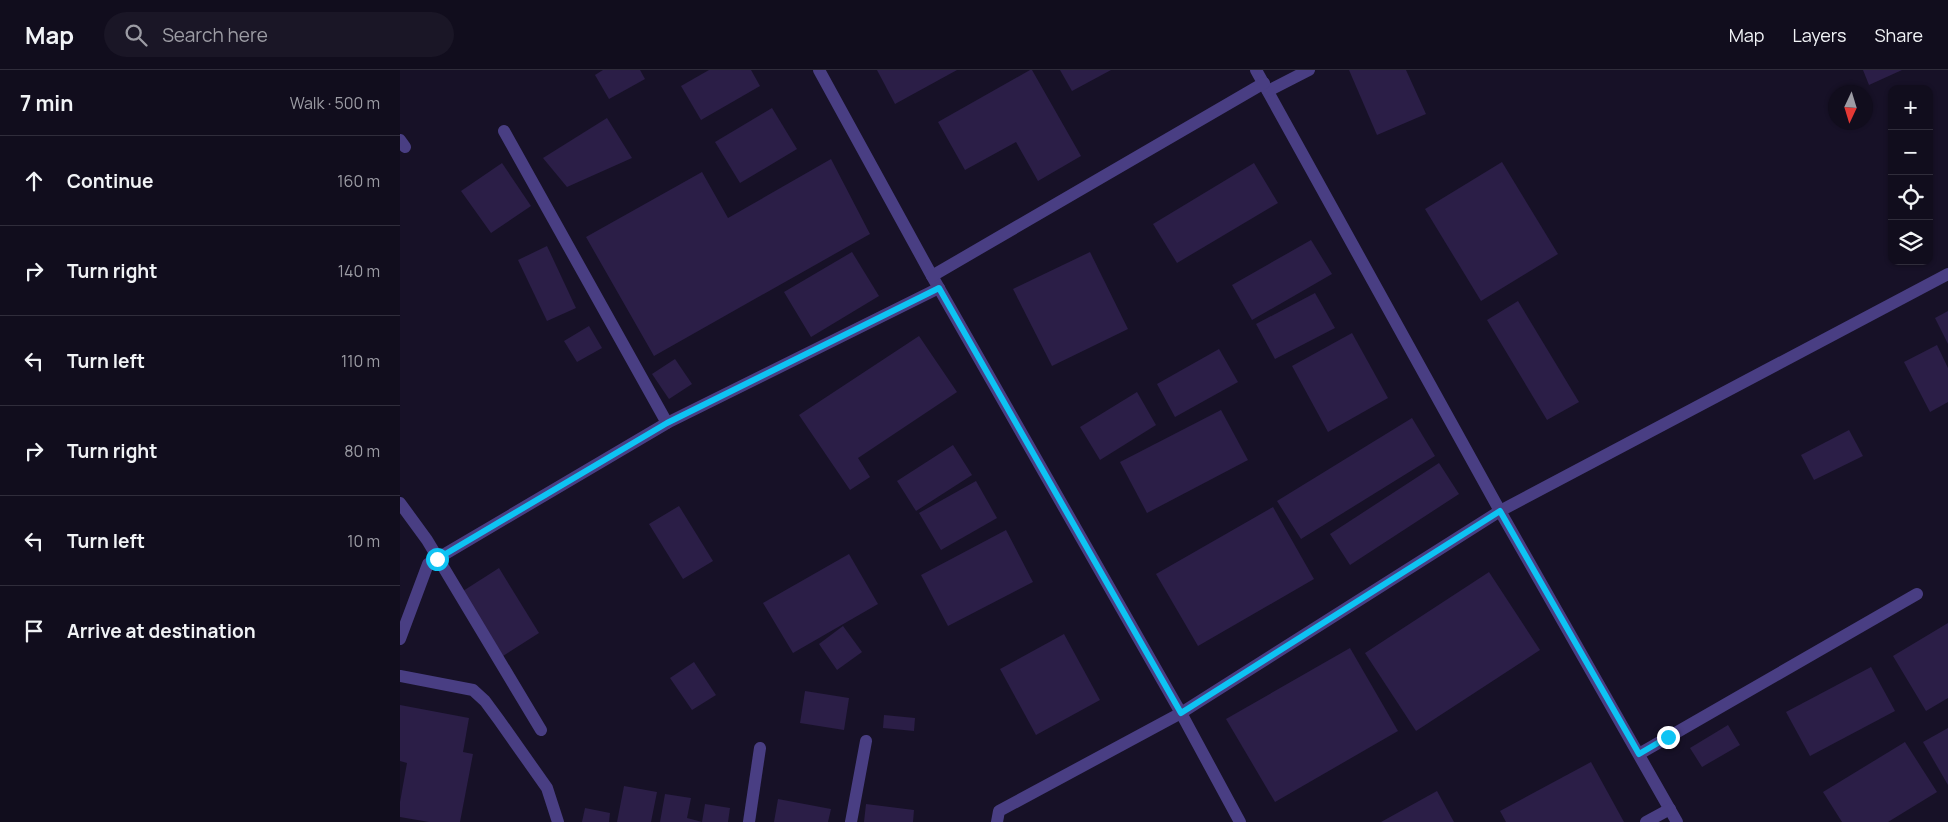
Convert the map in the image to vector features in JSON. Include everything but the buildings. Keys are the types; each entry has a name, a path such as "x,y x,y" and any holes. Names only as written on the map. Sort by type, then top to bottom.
{"street":[{"path":"819,70 932,276 1181,713 1240,822"},
{"path":"1256,70 1500,511 1677,822"},
{"path":"932,276 1266,87 1309,70"},
{"path":"504,131 667,423"},
{"path":"997,822 999,811 1181,713 1500,511 1948,274"},
{"path":"400,639 428,564 667,423 939,288"},
{"path":"400,503 427,540 541,730"},
{"path":"1639,754 1917,594"},
{"path":"400,676 473,690 485,701 547,788 558,822"},
{"path":"851,822 866,740"},
{"path":"749,822 760,748"},
{"path":"1646,822 1670,809"}],"route":[{"path":"437,559 667,423 939,288 1181,713 1500,511 1639,754 1668,737"}]}
